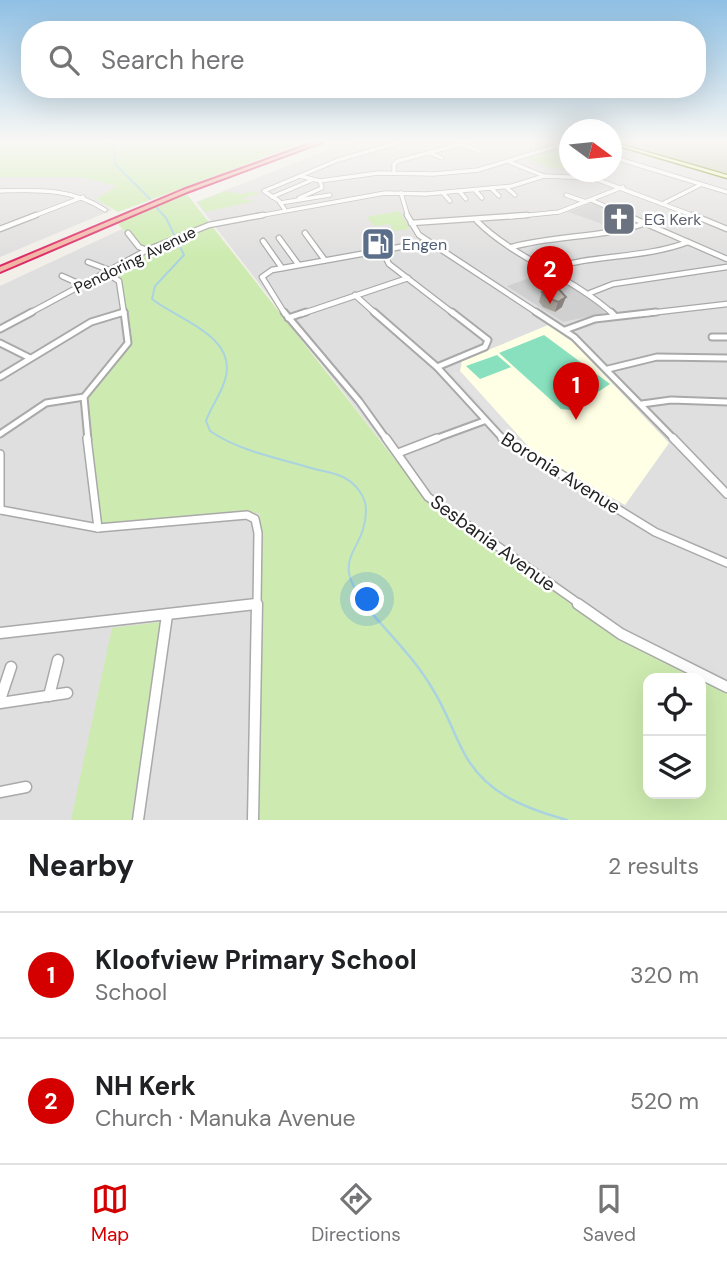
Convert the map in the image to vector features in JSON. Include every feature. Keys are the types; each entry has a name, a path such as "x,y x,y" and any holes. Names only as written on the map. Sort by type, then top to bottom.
{"highway":[{"path":"0,270 215,180"}],"street":[{"path":"285,211 280,203 264,192 289,180"},
{"path":"272,197 311,180"},
{"path":"314,180 325,180"},
{"name":"Pendoring Avenue","path":"0,329 147,250 209,225 385,193 426,194 475,190 506,187 529,180"},
{"name":"Pendoring Avenue","path":"600,180 727,229"},
{"path":"684,180 727,192"},
{"path":"270,181 280,184"},
{"path":"294,201 322,188 320,181"},
{"path":"663,203 700,185"},
{"path":"286,186 293,188"},
{"path":"506,187 515,195"},
{"path":"411,223 477,221 559,212 623,187"},
{"path":"491,188 499,196"},
{"path":"0,191 63,190 83,197 105,210"},
{"path":"475,190 482,198"},
{"path":"459,191 466,199"},
{"path":"443,192 450,201"},
{"path":"401,194 404,211 419,235 565,330 608,369 727,494"},
{"path":"426,194 428,201"},
{"path":"280,203 330,195"},
{"path":"566,195 646,223 727,259"},
{"path":"0,229 83,197"},
{"path":"477,221 486,232 590,293 615,316"},
{"path":"512,247 548,238 612,231 646,223"},
{"path":"604,225 612,231"},
{"path":"128,233 139,247 147,250"},
{"path":"305,233 324,259"},
{"path":"279,238 298,264"},
{"path":"264,241 282,268 428,242"},
{"path":"549,269 577,260 676,248 688,242"},
{"path":"382,250 389,264 488,340 485,347 437,367"},
{"path":"88,262 119,280 127,347 84,397 82,410 98,528"},
{"path":"590,293 613,284 727,267"},
{"name":"Sesbania Avenue","path":"282,268 264,273 264,281 288,318 359,401 428,497 636,643 727,687"},
{"path":"62,276 82,285"},
{"path":"288,318 408,278"},
{"name":"Boronia Avenue","path":"355,295 437,367 484,421 518,450 644,526 727,563"},
{"path":"565,330 583,321 727,304"},
{"path":"0,377 96,319 124,313"},
{"path":"712,337 727,337"},
{"path":"0,343 30,358"},
{"path":"608,369 657,357 727,358"},
{"path":"0,434 46,403 84,397"},
{"path":"642,404 657,400 726,403"},
{"path":"398,453 484,421"},
{"path":"0,454 1,510 98,528 247,515 255,519 258,533 253,820"},
{"path":"0,633 256,604"},
{"path":"138,820 167,615"},
{"path":"49,696 58,660"},
{"path":"11,667 0,701 67,693"},
{"path":"0,792 26,787"}],"shaded area":[{"path":"0,180 95,180 119,186 97,199 112,210 0,257"},
{"path":"251,180 727,180 727,690 706,680 706,673 692,673 626,641 426,499 196,202"},
{"path":"591,203 639,223 608,229 600,223 568,212"},
{"path":"122,229 141,252 118,279 127,345 104,529 260,512 254,820 0,820 0,286"},
{"path":"548,271 588,295 605,313 563,322 507,286"},
{"path":"548,325 574,343 669,443 625,505 537,456 460,371 462,361"},
{"path":"459,371 517,435 510,438 452,373"}],"green space":[{"path":"94,180 203,180 118,212 96,199 117,186"},
{"path":"225,191 241,194 258,191 258,194 241,199 255,201 205,212 198,202"},
{"path":"186,193 426,499 626,641 692,673 643,673 643,799 706,799 706,680 727,690 727,820 254,820 260,513 103,529 82,398 127,345 118,279 102,272 141,252 116,221"},
{"path":"399,211 410,229 393,231 390,224 375,226 366,217"},
{"path":"544,335 610,384 571,410 561,409 499,353"},
{"path":"497,355 511,367 480,379 466,366"},
{"path":"161,622 131,820 71,820 112,628"}],"building":[{"path":"617,207 627,210 628,215 619,214"},
{"path":"380,238 385,242 374,244 370,240"},
{"path":"556,286 566,297 558,302 546,297 542,292 546,291 543,287"}],"waterway":[{"path":"131,180 150,199"},
{"path":"156,207 166,218 184,255 155,286 152,299 213,339 222,349 226,362 224,382 206,421 210,431 246,449 339,475 356,486 366,510 361,536 349,565 355,589 366,605"},
{"path":"364,604 425,676 463,751 482,778 521,804 567,820"}],"place":[{"name":"EG Kerk","path":"619,219"},
{"name":"Engen","path":"378,244"},
{"name":"NH Kerk","path":"550,304"},
{"name":"Kloofview Primary School","path":"576,420"}]}
